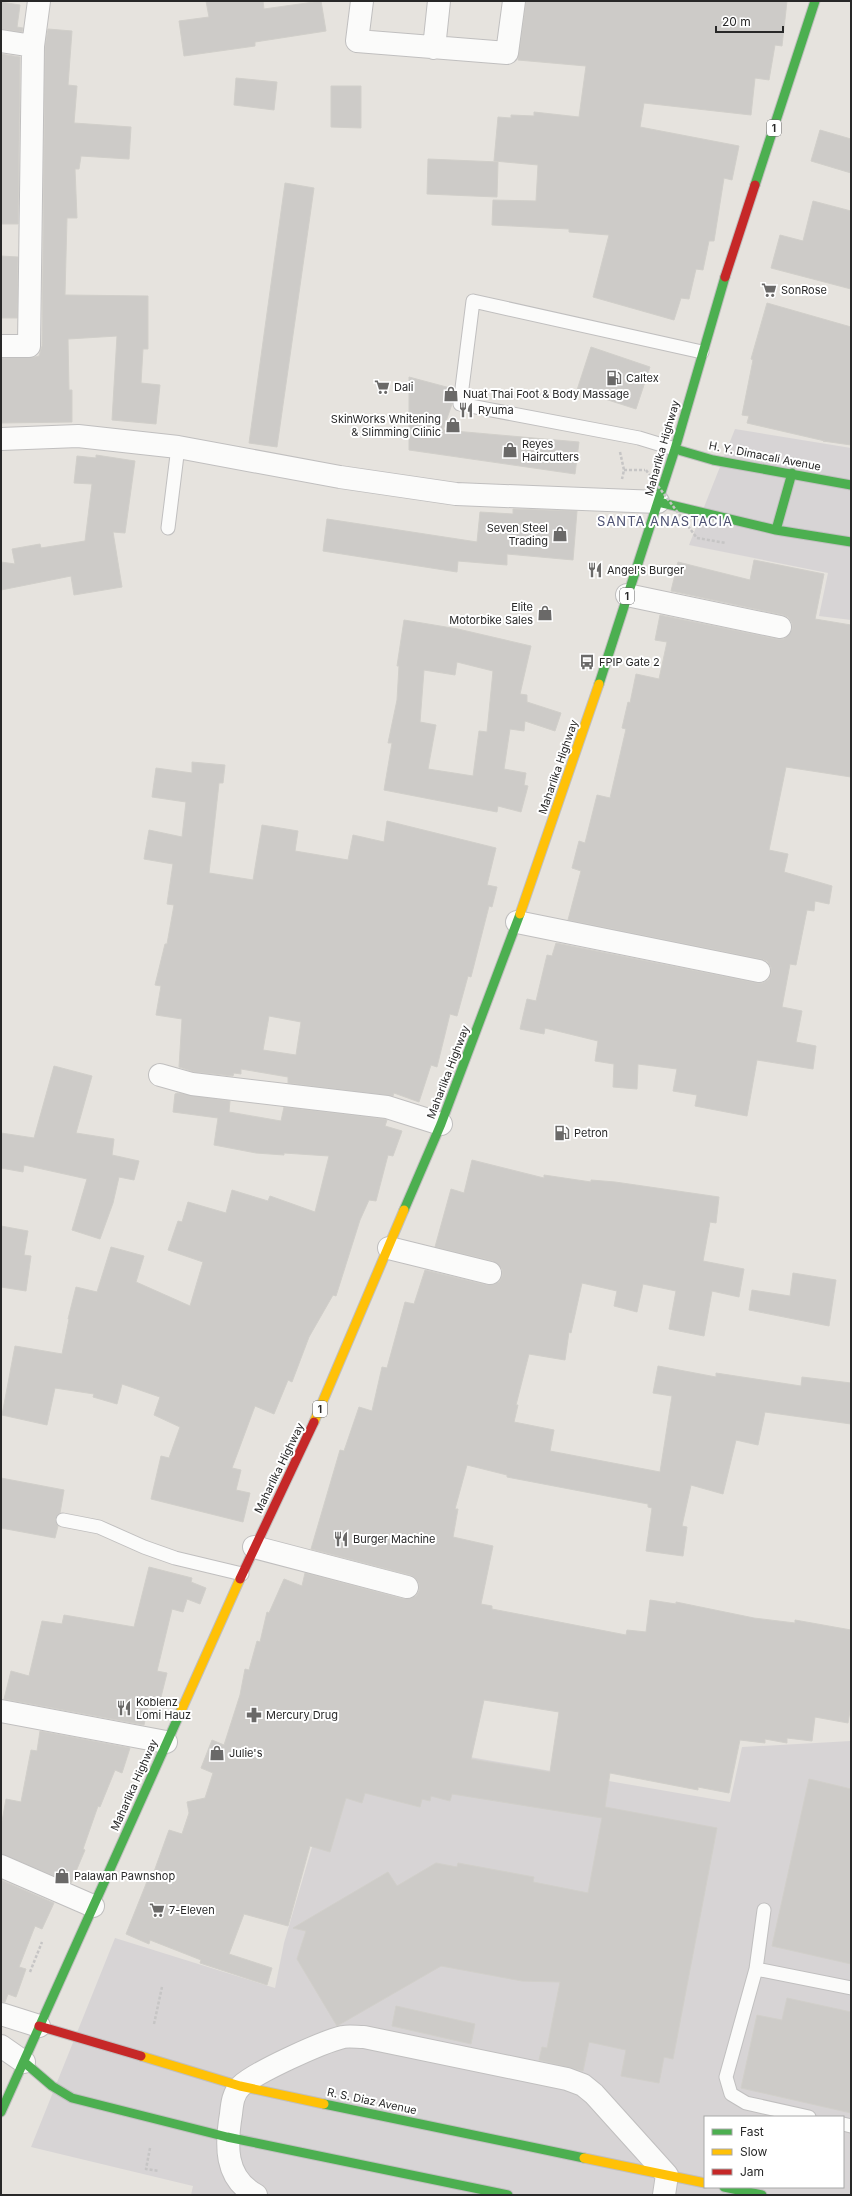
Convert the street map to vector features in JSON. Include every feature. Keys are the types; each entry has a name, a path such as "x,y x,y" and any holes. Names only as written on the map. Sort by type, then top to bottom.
{"main road":[{"name":"Maharlika Highway","path":"1,2112 254,1547 314,1421 441,1124 517,922 658,502 675,449 702,352 815,1"},
{"name":"H. Y. Dimacali Avenue","path":"675,449 713,460 792,473 851,486"},
{"path":"776,530 792,473"},
{"path":"658,502 776,530 851,542"},
{"name":"R. S. Diaz Avenue","path":"39,2026 240,2086 666,2185 704,2183"},
{"path":"24,2062 43,2080 58,2091 72,2098 227,2137 508,2195"},
{"path":"729,2188 762,2195"}],"street":[{"path":"1,346 29,346 33,46 39,1"},
{"path":"362,1 357,42 507,54 514,1"},
{"path":"434,48 439,1"},
{"path":"1,41 33,46"},
{"path":"1,439 78,436 178,447 340,477 456,494 658,502"},
{"path":"627,595 780,627"},
{"path":"517,922 759,971"},
{"path":"160,1075 192,1084 387,1107 441,1124"},
{"path":"389,1248 490,1273"},
{"path":"254,1547 407,1587"},
{"path":"1,1711 166,1742"},
{"path":"1,1866 93,1906"},
{"path":"1,2014 39,2026"},
{"path":"256,2195 245,2186 234,2170 229,2158 227,2137 233,2099 240,2086 298,2055 330,2041 344,2037 364,2037 567,2079 583,2085 594,2094 666,2185"},
{"path":"1,2046 24,2062"}],"lane":[{"path":"675,449 639,438 460,404 473,301 702,352"},
{"path":"168,528 178,447"},
{"path":"63,1520 99,1527 144,1547 175,1558 242,1574"},
{"path":"764,1910 756,1969 726,2078 731,2094 746,2103 804,2116"},
{"path":"756,1969 851,1988"}],"path":[{"path":"616,434 624,470 619,501"},
{"path":"624,470 646,470 697,538 727,543"},
{"path":"30,1972 42,1942"},
{"path":"154,2024 162,1987"},
{"path":"150,2148 146,2169 159,2172"}],"shaded area":[{"path":"735,429 851,448 851,620 819,616 828,573 689,545"},
{"path":"851,1741 851,2195 191,2195 193,2186 31,2147 115,1938 275,1988 284,1943 339,1755 464,1756 730,1802 742,1747"}],"building":[{"path":"206,1 263,1 264,9 321,1 326,31 255,42 255,46 184,56 179,21 209,17"},
{"path":"526,1 787,1 782,46 775,45 769,80 755,78 751,115 644,103 640,127 739,146 732,180 724,178 714,241 709,241 703,270 696,269 689,299 681,298 674,320 593,297 609,235 569,232 569,229 492,225 493,200 536,201 538,165 494,161 498,117 511,118 511,115 534,116 534,112 579,117 586,66 518,60"},
{"path":"1,2 20,5 17,27 23,28 22,32 1,29"},
{"path":"48,29 72,31 68,85 77,86 74,123 131,127 129,159 81,156 79,169 75,169 77,218 67,218 65,295 148,296 148,349 143,349 141,383 160,385 156,424 112,420 117,336 68,339 69,390 72,390 72,422 1,423 1,358 39,356 42,346 45,47"},
{"path":"1,54 20,57 18,224 1,224"},
{"path":"236,78 277,82 274,110 234,105"},
{"path":"331,86 361,86 361,128 331,127"},
{"path":"820,130 851,139 851,173 811,161"},
{"path":"428,159 498,162 497,197 427,194"},
{"path":"285,183 314,188 277,447 249,443"},
{"path":"813,201 851,211 851,289 771,268 780,235 803,241"},
{"path":"1,256 18,257 17,318 1,318"},
{"path":"767,303 851,327 851,445 823,441 825,441 747,423 749,416 742,415 753,360 751,359"},
{"name":"Caltex","path":"591,347 650,367 636,409 577,390"},
{"path":"409,377 454,389 452,404 443,430 579,442 575,474 409,450"},
{"path":"96,455 135,461 125,533 113,532 122,587 74,595 71,576 1,590 1,562 15,564 12,549 40,544 41,548 85,541 92,484 74,483 77,456 96,458"},
{"path":"513,509 577,511 573,560 507,554 507,565 458,561 457,572 323,551 327,519 477,542 480,512 513,514"},
{"path":"754,560 824,574 815,619 851,625 851,777 786,767 769,850 788,854 784,872 832,886 829,904 815,901 814,911 807,910 796,965 790,964 782,1007 802,1011 796,1042 816,1046 813,1069 757,1060 747,1116 695,1106 697,1095 673,1091 677,1069 638,1064 637,1089 613,1087 614,1064 595,1061 598,1041 545,1028 544,1034 520,1029 527,999 536,1001 547,955 552,956 556,943 757,983 763,983 769,979 771,967 767,961 761,959 568,920 581,871 572,868 579,841 585,843 597,795 610,798 626,729 622,728 628,702 630,703 636,674 659,679 667,642 655,640 660,615 777,639 784,639 792,630 792,623 788,617 783,615 671,591 678,562 750,580"},
{"path":"404,620 458,629 531,646 520,694 527,695 527,702 561,713 555,731 525,721 524,731 510,729 504,769 526,773 524,785 528,786 521,812 498,806 497,812 384,790 392,743 388,743 397,700 399,666 397,666","holes":["457,662 493,671 487,732 479,731 473,776 428,769 436,725 420,722 424,670 455,675"]},
{"path":"192,762 225,765 223,783 219,783 209,873 253,880 262,825 298,831 295,851 348,860 353,835 384,842 387,821 496,848 487,885 497,887 492,907 489,906 471,977 468,976 457,1016 450,1014 437,1067 431,1065 419,1102 394,1093 393,1096 288,1083 288,1077 241,1069 241,1074 234,1073 233,1076 194,1072 179,1067 182,1019 156,1015 161,986 155,985 165,944 167,944 174,905 167,904 173,864 144,859 149,830 182,837 186,802 152,797 156,768 192,773","holes":["269,1016 301,1022 296,1055 263,1050"]},
{"path":"54,1066 92,1076 76,1133 114,1139 112,1155 139,1161 134,1180 119,1177 113,1203 100,1239 72,1230 87,1179 24,1165 23,1172 1,1168 1,1133 34,1138"},
{"path":"177,1093 230,1101 229,1112 281,1121 284,1107 384,1119 387,1120 385,1126 402,1131 393,1156 388,1155 376,1201 369,1200 360,1220 336,1296 333,1295 309,1337 292,1382 288,1380 274,1414 255,1406 232,1468 241,1470 236,1490 250,1493 243,1522 151,1499 161,1456 169,1458 180,1427 154,1415 160,1397 122,1384 117,1404 93,1397 94,1394 55,1388 47,1425 2,1415 15,1346 62,1354 68,1319 76,1287 97,1292 111,1247 144,1256 136,1282 190,1306 203,1262 168,1250 178,1221 182,1222 188,1202 226,1213 232,1190 268,1201 270,1196 315,1212 329,1156 256,1153 214,1145 218,1118 173,1112 175,1094"},
{"path":"472,1160 544,1178 544,1175 591,1182 591,1180 615,1182 719,1197 716,1223 710,1222 703,1261 744,1269 739,1297 712,1291 704,1336 669,1329 676,1291 643,1284 637,1312 614,1306 617,1291 582,1283 571,1333 569,1332 565,1360 529,1354 516,1405 518,1405 514,1422 554,1430 550,1451 660,1472 672,1396 653,1393 658,1366 716,1377 716,1373 801,1386 802,1377 851,1383 851,1424 765,1412 758,1445 736,1440 723,1494 691,1485 682,1526 687,1527 683,1556 646,1551 652,1508 648,1507 648,1504 507,1477 507,1475 467,1465 455,1509 458,1509 453,1537 493,1546 481,1604 492,1606 492,1609 626,1635 627,1630 646,1632 650,1600 676,1604 676,1602 754,1618 795,1623 795,1620 851,1630 851,1705 848,1723 815,1717 812,1741 787,1738 787,1743 765,1739 765,1743 740,1740 729,1793 698,1787 698,1790 610,1773 605,1807 717,1828 673,2059 664,2057 659,2083 621,2076 626,2050 589,2042 583,2071 539,2060 542,2047 547,2048 560,1982 522,1981 441,1966 337,2026 297,1959 306,1931 293,1928 388,1872 397,1886 436,1863 457,1867 458,1863 534,1877 533,1882 588,1893 602,1818 452,1794 450,1801 431,1796 430,1801 422,1799 420,1807 365,1793 362,1803 346,1798 330,1852 310,1846 288,1926 244,1914 229,1954 272,1968 267,1985 200,1963 201,1960 150,1940 149,1944 126,1934 148,1879 151,1880 169,1830 182,1834 189,1813 187,1802 205,1798 213,1773 201,1768 212,1740 224,1745 240,1695 245,1669 249,1670 257,1641 260,1642 267,1612 269,1613 284,1579 302,1586 305,1573 404,1599 416,1596 419,1591 419,1583 410,1575 311,1549 340,1450 344,1451 359,1407 372,1411 382,1367 387,1368 405,1302 414,1304 425,1270 487,1285 499,1282 502,1276 502,1269 493,1261 435,1247 451,1189 464,1193","holes":["484,1700 559,1712 550,1772 471,1759"]},
{"path":"1,1226 28,1231 24,1255 31,1256 26,1291 1,1287"},
{"path":"793,1273 836,1280 829,1326 749,1310 752,1290 790,1296"},
{"path":"1,1478 64,1490 60,1513 55,1519 58,1526 55,1538 1,1528"},
{"path":"149,1567 192,1578 191,1582 206,1588 200,1604 187,1599 183,1612 172,1609 157,1671 167,1673 160,1701 150,1698 144,1725 4,1699 11,1671 29,1676 42,1621 62,1624 64,1615 134,1627"},
{"path":"40,1731 130,1748 122,1773 115,1770 100,1807 98,1806 83,1849 85,1850 71,1883 1,1854 1,1827 6,1799 21,1802 31,1750 37,1751"},
{"path":"809,1779 851,1789 851,1964 772,1946"},
{"path":"1,1880 54,1903 42,1929 35,1926 19,1967 26,1969 16,1997 8,1994 5,2002 1,2002"},
{"path":"787,1998 851,2012 851,2113 741,2088 757,2015 782,2020"},
{"path":"396,2006 475,2024 471,2044 392,2026"}],"traffic: fast":[{"path":"755,185 815,1"},
{"path":"599,684 675,449 725,277"},
{"path":"675,449 713,460 851,485"},
{"path":"776,530 792,473"},
{"path":"658,502 776,530 851,542"},
{"path":"404,1210 441,1124 520,914"},
{"path":"1,2112 181,1711"},
{"path":"24,2062 52,2086 72,2098 227,2137 508,2195"},
{"path":"324,2104 584,2158"},
{"path":"729,2188 762,2195"}],"traffic: slow":[{"path":"520,914 599,684"},
{"path":"314,1422 404,1210"},
{"path":"181,1711 240,1579"},
{"path":"141,2056 240,2086 324,2104"},
{"path":"584,2158 704,2183"}],"traffic: jam":[{"path":"725,277 755,185"},
{"path":"240,1579 314,1422"},
{"path":"39,2026 141,2056"}],"place":[{"name":"SonRose","path":"769,290"},
{"name":"Caltex","path":"614,378"},
{"name":"Dali","path":"382,387"},
{"name":"Nuat Thai Foot & Body Massage","path":"451,394"},
{"name":"Ryuma","path":"466,410"},
{"name":"SkinWorks Whitening & Slimming Clinic","path":"453,425"},
{"name":"Reyes Haircutters","path":"510,450"},
{"name":"Seven Steel Trading","path":"560,534"},
{"name":"Angel's Burger","path":"595,570"},
{"name":"Elite Motorbike Sales","path":"545,613"},
{"name":"FPIP Gate 2","path":"587,662"},
{"name":"Petron","path":"562,1133"},
{"name":"Burger Machine","path":"341,1539"},
{"name":"Koblenz Lomi Hauz","path":"124,1708"},
{"name":"Mercury Drug","path":"254,1715"},
{"name":"Julie's","path":"217,1753"},
{"name":"Palawan Pawnshop","path":"62,1876"},
{"name":"7-Eleven","path":"157,1910"}],"district":[{"name":"SANTA ANASTACIA","path":"665,521"}]}
